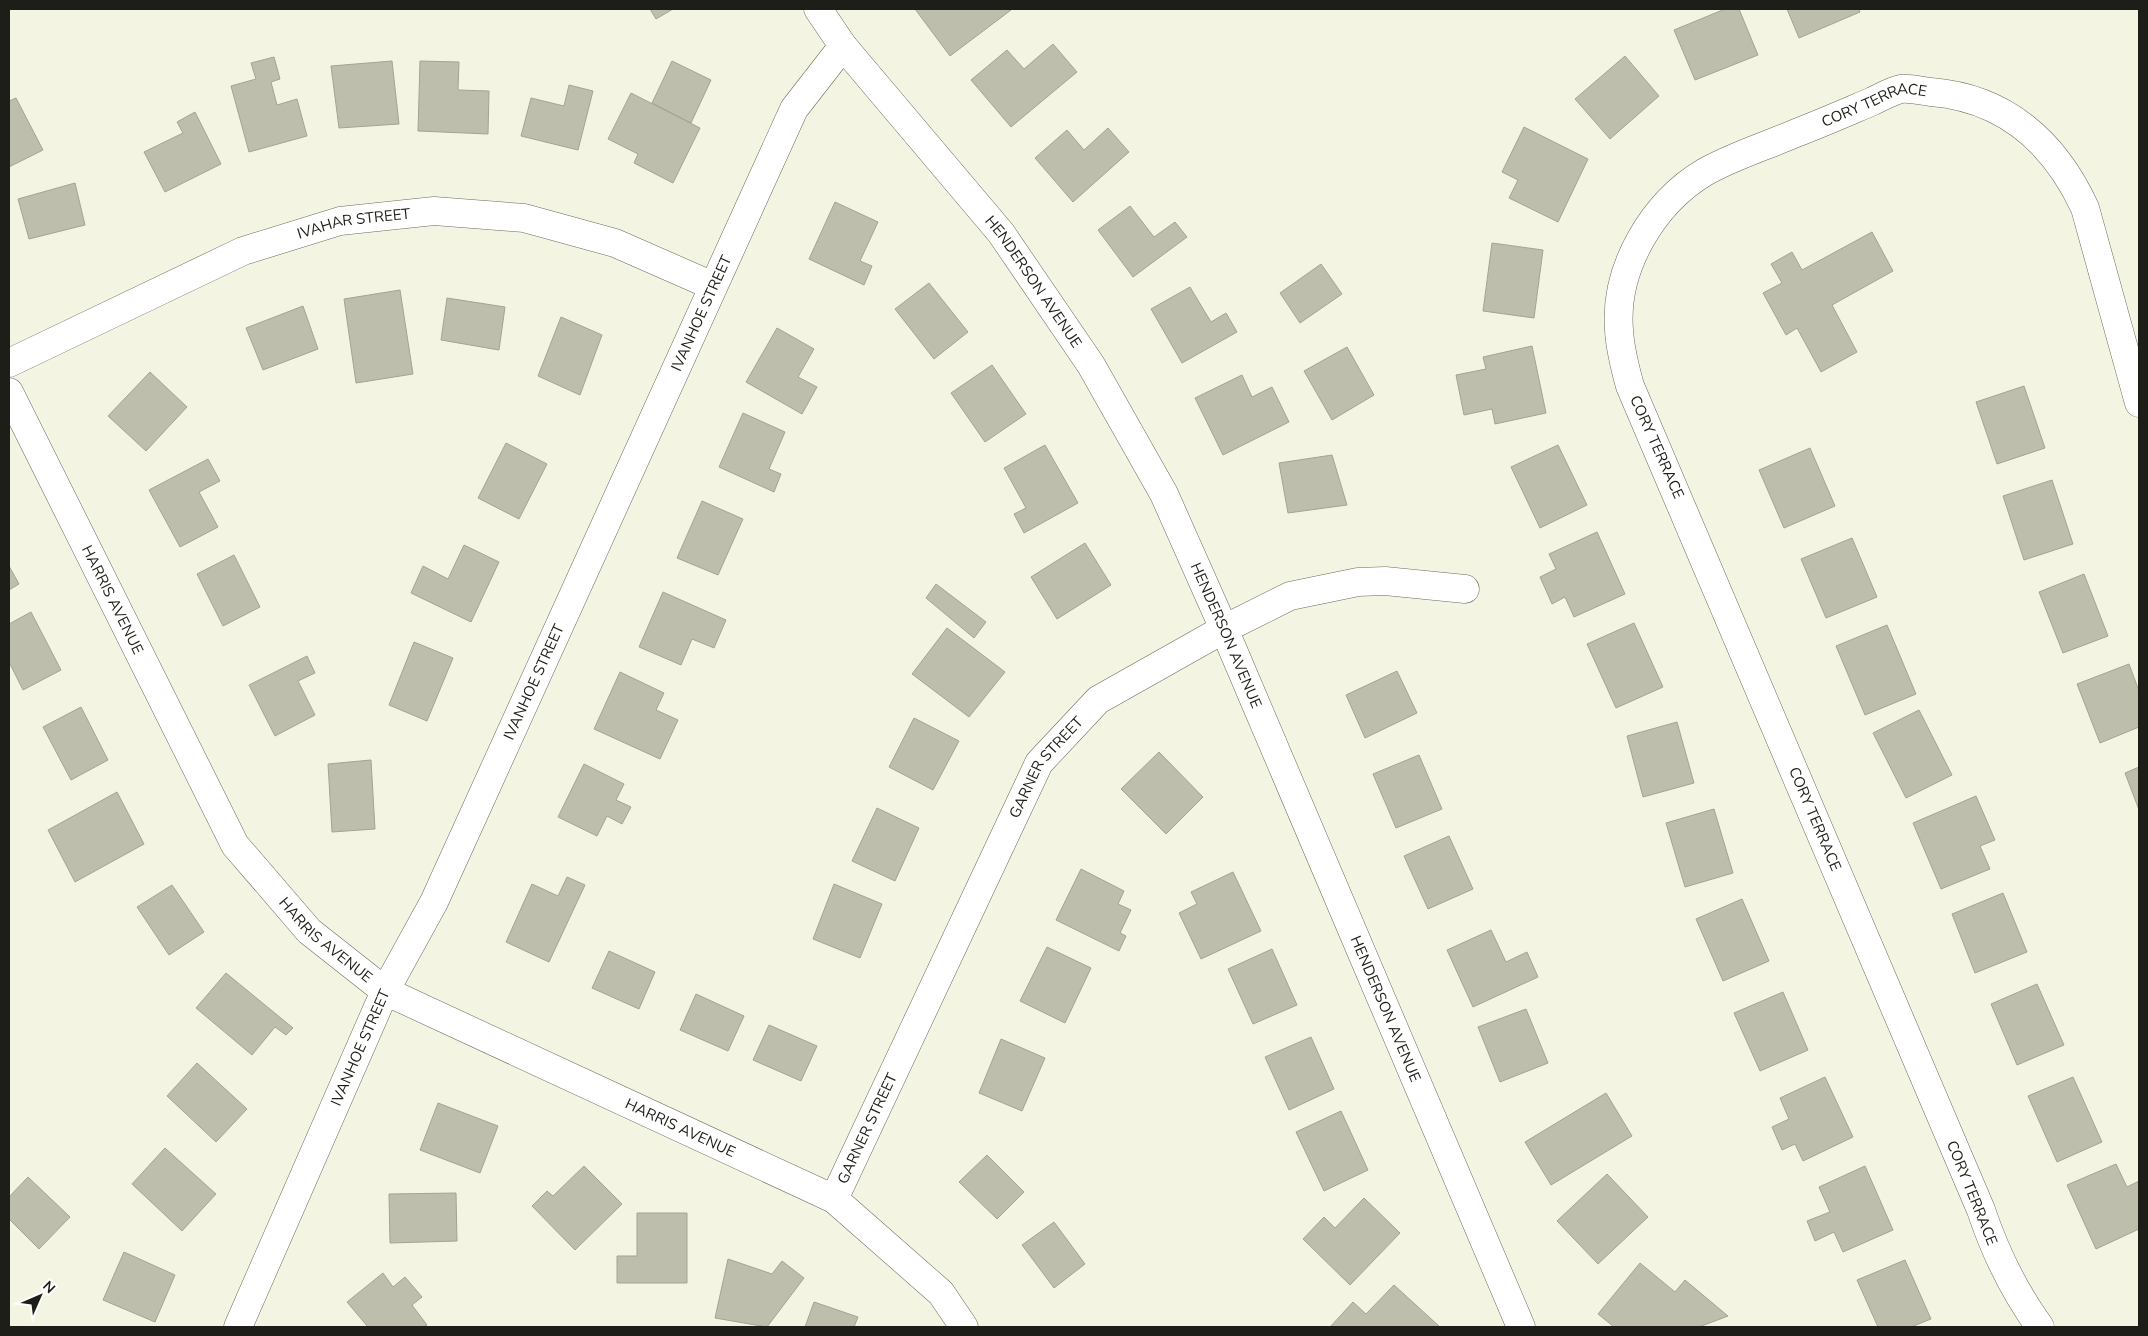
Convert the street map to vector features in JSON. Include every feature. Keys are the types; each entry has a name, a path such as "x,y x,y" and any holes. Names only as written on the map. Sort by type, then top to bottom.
{"street":[{"name":"HENDERSON AVENUE","path":"818,9 843,46 1001,233 1091,365 1164,494 1224,629 1521,1327"},
{"name":"IVANHOE STREET","path":"238,1327 385,991 434,902 794,109 843,46"},
{"name":"CORY TERRACE","path":"2040,1327 2024,1305 1995,1250 1981,1210 1630,386 1624,367 1618,329 1620,299 1628,268 1649,225 1668,201 1706,171 1900,89 1953,94 1988,105 2015,120 2035,135 2058,160 2072,180 2085,208 2139,403"},
{"name":"IVAHAR STREET","path":"9,363 244,251 340,221 434,211 524,218 615,243 713,286"},
{"name":"HARRIS AVENUE","path":"9,392 235,845 309,931 385,991 834,1199 941,1293 964,1327"},
{"name":"GARNER STREET","path":"834,1199 1039,763 1098,700 1224,629 1290,596 1350,583 1385,581 1466,589"}],"building":[{"path":"650,9 673,9 656,19"},
{"path":"915,9 1010,9 1011,10 950,56"},
{"path":"1725,9 1739,9 1758,55 1695,80 1674,30"},
{"path":"1787,9 1859,9 1860,12 1799,38"},
{"path":"1053,44 1077,72 1011,127 971,80 1007,50 1024,69"},
{"path":"1625,56 1659,96 1610,139 1575,99"},
{"path":"274,57 280,79 271,82 277,105 297,99 307,136 249,152 231,86 256,79 251,63"},
{"path":"392,61 399,124 339,128 331,66"},
{"path":"420,61 459,62 458,90 489,91 488,134 418,131"},
{"path":"672,61 711,80 691,123 652,103"},
{"path":"569,85 593,91 578,150 521,136 531,98 564,106"},
{"path":"631,93 700,128 673,183 634,163 638,154 608,139"},
{"path":"16,98 43,150 9,167 9,101"},
{"path":"195,112 221,164 165,192 144,152 183,133 177,122"},
{"path":"1524,127 1588,159 1558,222 1509,198 1518,180 1502,172"},
{"path":"1108,128 1129,152 1073,202 1035,158 1067,130 1084,150"},
{"path":"75,183 85,225 29,239 18,199"},
{"path":"835,202 878,222 860,261 872,266 864,285 809,259"},
{"path":"1130,206 1154,237 1175,222 1187,237 1133,277 1098,230"},
{"path":"1872,232 1893,271 1832,305 1857,352 1821,372 1797,328 1786,335 1763,293 1782,283 1771,264 1792,252 1802,270"},
{"path":"1492,243 1543,250 1534,318 1483,311"},
{"path":"1321,264 1342,294 1300,323 1280,293"},
{"path":"929,283 968,332 934,359 895,309"},
{"path":"1190,287 1211,322 1226,313 1237,332 1182,363 1151,309"},
{"path":"400,290 413,374 356,383 344,299"},
{"path":"447,298 505,307 499,350 441,340"},
{"path":"303,306 318,349 263,370 246,328"},
{"path":"561,317 602,335 580,395 538,376"},
{"path":"777,328 814,349 798,377 817,387 802,414 746,382"},
{"path":"1532,346 1546,413 1495,424 1492,409 1464,415 1456,375 1486,369 1483,357"},
{"path":"1347,347 1374,395 1332,420 1304,371"},
{"path":"992,365 1026,414 985,442 951,393"},
{"path":"150,372 187,407 146,451 108,416"},
{"path":"1242,375 1252,397 1272,387 1289,422 1223,455 1195,398"},
{"path":"2024,386 2045,448 1997,464 1976,402"},
{"path":"743,413 785,432 769,469 781,474 774,492 719,467"},
{"path":"506,443 547,464 519,519 478,498"},
{"path":"1045,445 1078,503 1024,533 1014,514 1026,508 1004,468"},
{"path":"1558,445 1587,505 1540,528 1511,467"},
{"path":"1810,448 1835,506 1784,528 1759,470"},
{"path":"1332,455 1347,505 1288,513 1279,463"},
{"path":"208,459 220,481 199,492 218,527 180,547 149,490"},
{"path":"2052,480 2073,544 2024,560 2003,496"},
{"path":"702,501 743,519 718,575 677,558"},
{"path":"1597,532 1625,594 1574,617 1565,597 1552,604 1540,577 1556,569 1549,554"},
{"path":"1852,538 1877,597 1826,618 1801,559"},
{"path":"1085,543 1111,585 1057,619 1031,577"},
{"path":"464,545 499,562 471,622 411,593 423,566 448,579"},
{"path":"234,555 260,607 223,626 197,574"},
{"path":"9,566 19,584 9,590"},
{"path":"2084,574 2108,636 2063,653 2039,592"},
{"path":"936,584 986,622 974,638 926,598"},
{"path":"663,592 726,620 714,648 692,639 681,665 639,647"},
{"path":"31,612 61,670 23,690 9,662 9,624"},
{"path":"1634,623 1663,687 1616,708 1587,644"},
{"path":"1887,625 1916,694 1865,715 1836,646"},
{"path":"947,628 1005,672 969,717 912,674"},
{"path":"414,642 453,658 427,721 389,705"},
{"path":"307,656 315,673 298,681 315,715 275,736 249,685"},
{"path":"2129,664 2139,691 2139,727 2100,743 2077,684"},
{"path":"1397,671 1417,713 1365,738 1346,695"},
{"path":"620,672 664,693 656,710 678,720 660,759 594,729"},
{"path":"81,707 108,760 71,780 43,727"},
{"path":"1919,710 1952,775 1906,798 1873,733"},
{"path":"914,718 959,741 933,790 889,767"},
{"path":"1677,722 1694,783 1643,797 1627,736"},
{"path":"1159,752 1203,797 1166,834 1121,789"},
{"path":"1419,755 1442,809 1396,828 1373,774"},
{"path":"371,760 375,829 332,832 328,764"},
{"path":"584,764 624,784 616,800 631,807 622,824 607,816 597,836 558,817"},
{"path":"2139,767 2139,810 2125,773"},
{"path":"117,792 144,844 75,882 48,830"},
{"path":"1976,796 1995,840 1980,846 1990,869 1941,889 1913,823"},
{"path":"877,808 919,828 895,881 852,861"},
{"path":"1714,809 1733,873 1685,887 1666,823"},
{"path":"1449,836 1473,889 1428,909 1404,856"},
{"path":"1081,869 1124,891 1118,904 1131,910 1120,933 1126,936 1119,951 1056,920"},
{"path":"1233,872 1261,931 1201,959 1179,913 1197,904 1191,892"},
{"path":"567,877 585,885 549,962 506,942 532,884 558,896"},
{"path":"834,884 882,904 860,958 813,939"},
{"path":"172,885 204,932 169,955 137,907"},
{"path":"2003,893 2027,952 1975,973 1952,914"},
{"path":"1742,899 1769,961 1723,981 1696,919"},
{"path":"1491,930 1506,962 1527,952 1538,977 1473,1007 1447,950"},
{"path":"1047,947 1091,968 1065,1023 1020,1001"},
{"path":"1272,949 1297,1005 1253,1024 1228,969"},
{"path":"609,951 655,972 639,1009 592,988"},
{"path":"226,973 293,1028 286,1035 275,1027 252,1055 196,1008"},
{"path":"2037,984 2064,1045 2017,1065 1991,1004"},
{"path":"1783,992 1808,1050 1760,1071 1734,1013"},
{"path":"696,994 744,1016 728,1051 680,1030"},
{"path":"1526,1009 1548,1063 1500,1082 1478,1027"},
{"path":"769,1025 817,1046 801,1081 753,1060"},
{"path":"1311,1037 1334,1089 1289,1110 1265,1057"},
{"path":"1001,1039 1045,1058 1022,1111 979,1093"},
{"path":"197,1063 247,1109 216,1142 167,1096"},
{"path":"1825,1077 1853,1137 1803,1161 1795,1144 1782,1150 1772,1127 1789,1119 1780,1098"},
{"path":"2073,1077 2102,1142 2057,1162 2028,1096"},
{"path":"1606,1093 1632,1136 1551,1185 1525,1142"},
{"path":"438,1103 498,1126 480,1173 420,1150"},
{"path":"1341,1111 1368,1170 1324,1191 1296,1132"},
{"path":"165,1148 216,1194 182,1231 132,1184"},
{"path":"987,1155 1024,1192 997,1219 959,1182"},
{"path":"2116,1164 2127,1187 2139,1181 2139,1229 2096,1249 2067,1185"},
{"path":"584,1166 622,1204 575,1250 532,1206 547,1191 553,1196"},
{"path":"1865,1166 1893,1230 1843,1252 1834,1232 1815,1241 1807,1221 1830,1212 1819,1187"},
{"path":"1607,1174 1648,1217 1598,1264 1557,1221"},
{"path":"28,1177 70,1217 39,1249 9,1219 9,1197"},
{"path":"456,1193 457,1241 390,1243 389,1194"},
{"path":"1364,1198 1400,1233 1350,1285 1303,1239 1324,1217 1335,1228"},
{"path":"637,1213 687,1213 687,1283 617,1283 617,1256 637,1256"},
{"path":"1054,1222 1085,1264 1054,1288 1022,1245"},
{"path":"124,1252 175,1275 155,1322 103,1300"},
{"path":"728,1259 772,1274 782,1261 804,1278 767,1327 715,1318"},
{"path":"1905,1260 1931,1319 1911,1327 1878,1327 1857,1280"},
{"path":"1640,1263 1675,1292 1685,1280 1728,1316 1699,1327 1614,1327 1598,1314"},
{"path":"383,1273 393,1287 405,1277 422,1297 412,1305 427,1325 423,1327 368,1327 347,1302"},
{"path":"1394,1285 1440,1327 1330,1327 1353,1302 1366,1314"},
{"path":"814,1302 858,1317 854,1327 805,1327"}]}
